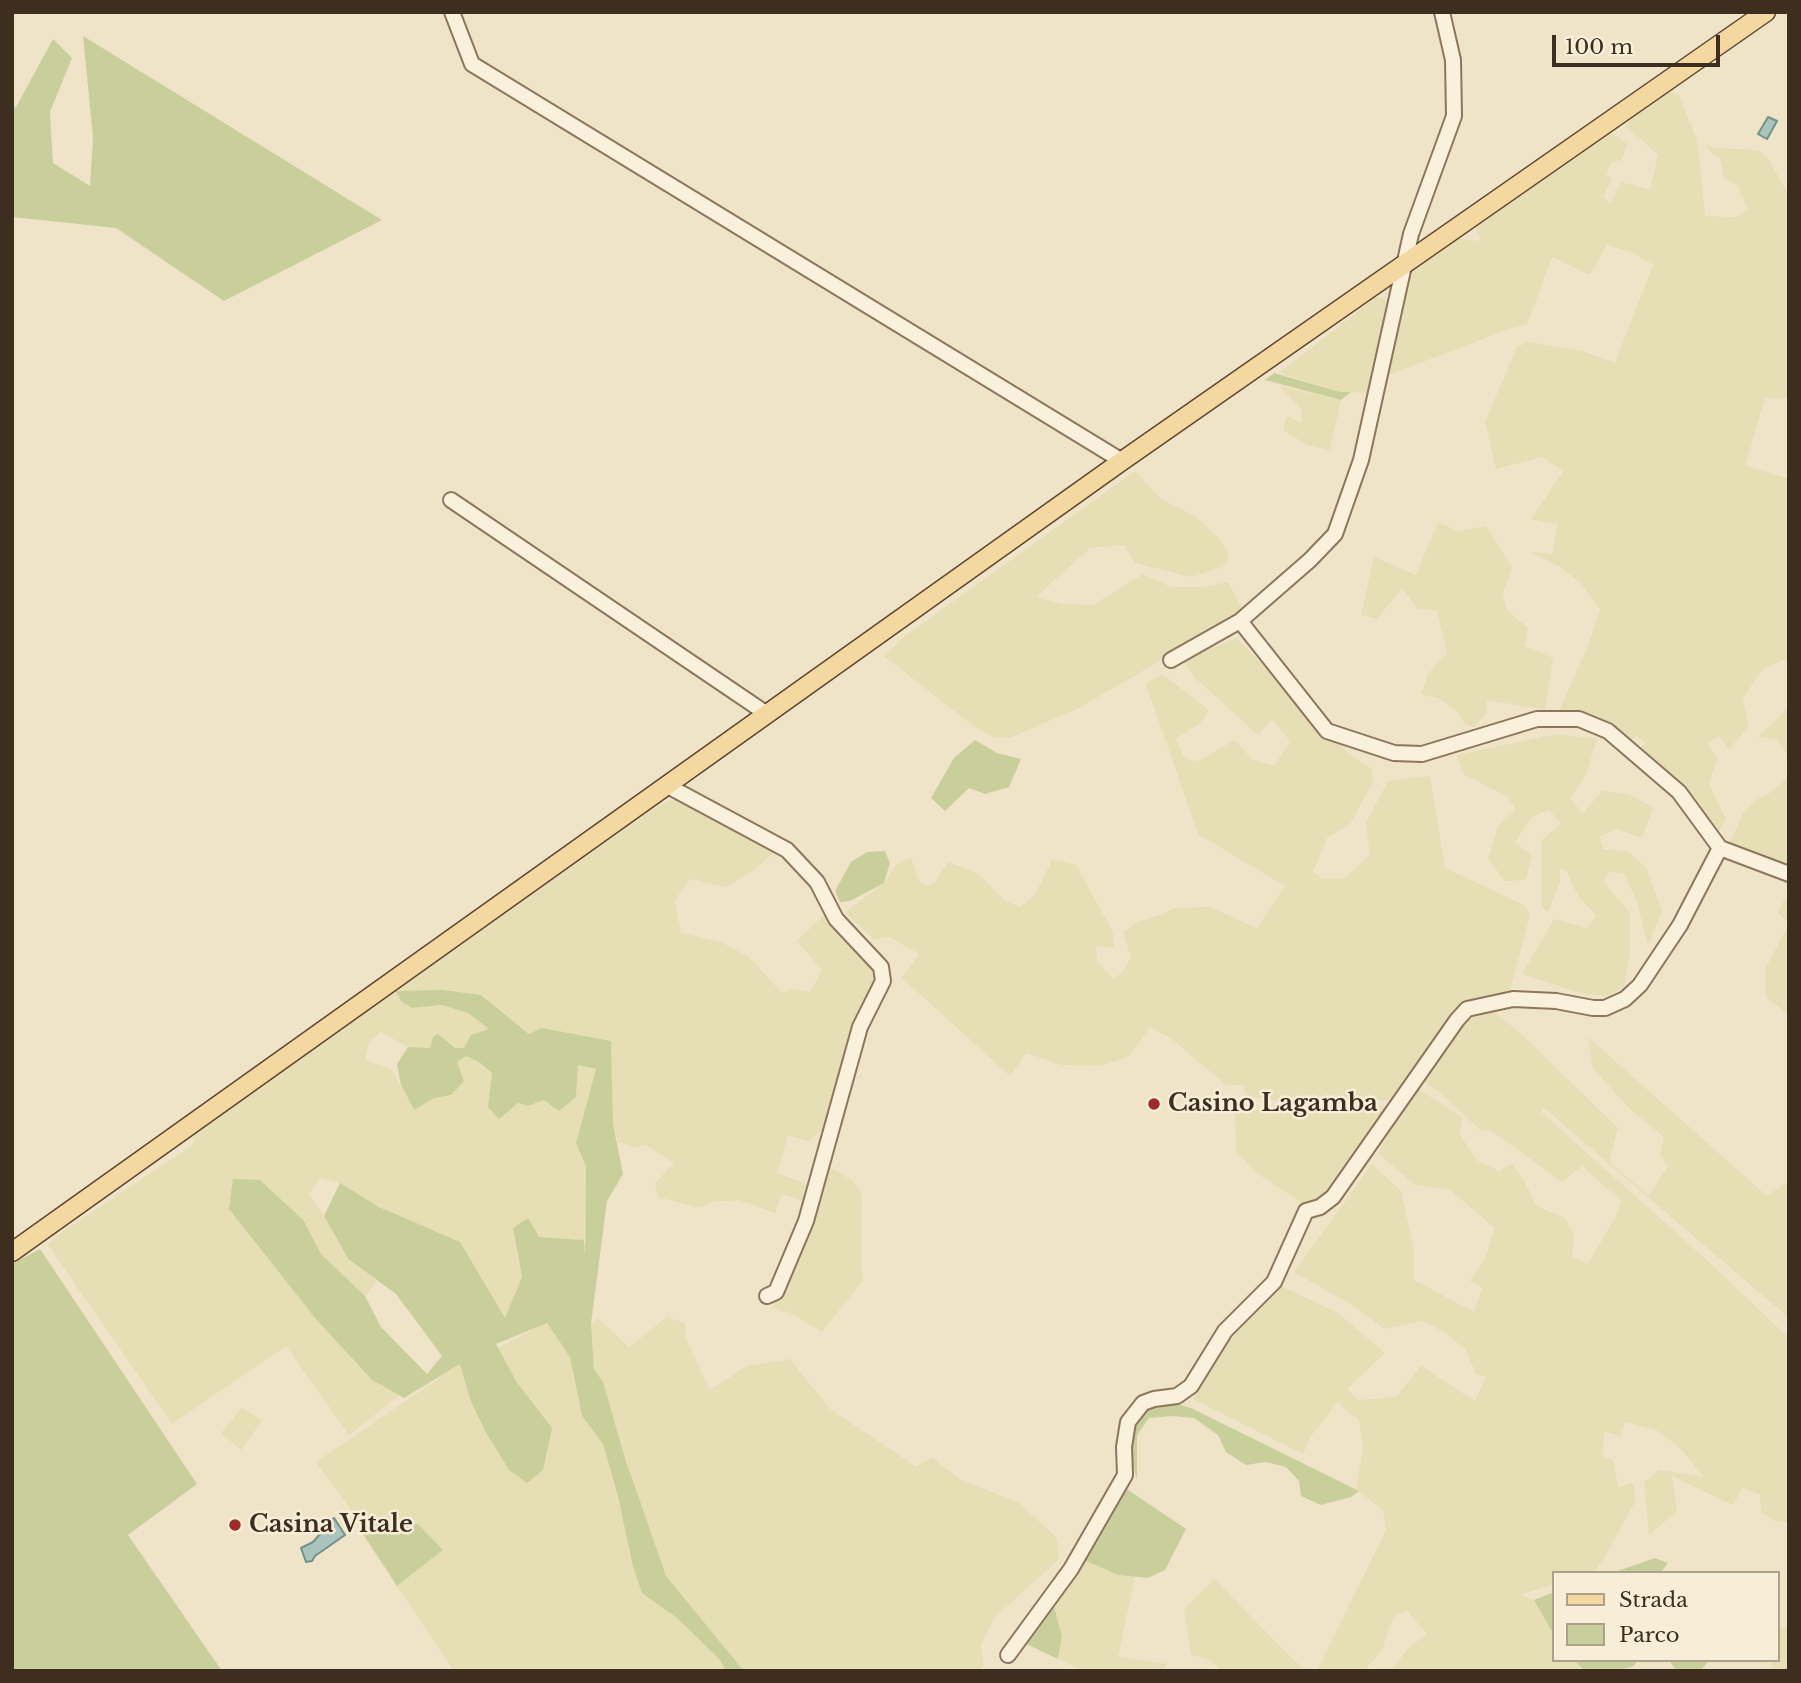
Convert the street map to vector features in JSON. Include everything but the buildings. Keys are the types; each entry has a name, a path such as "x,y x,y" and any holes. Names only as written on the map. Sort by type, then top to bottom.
{"main road":[{"path":"12,1252 1122,461 1766,12"}],"street":[{"path":"452,12 472,64 1122,461"},
{"path":"1171,660 1240,621 1310,560 1335,534 1361,460 1411,234 1454,116 1453,60 1442,12"},
{"path":"451,500 766,714"},
{"path":"1240,621 1327,731 1394,753 1422,754 1537,719 1579,719 1608,731 1679,792 1720,849 1789,874"},
{"path":"666,785 787,850 817,882 836,919 881,967 883,981 860,1027 806,1221 776,1292 767,1296"},
{"path":"1008,1655 1071,1569 1125,1475 1124,1447 1128,1422 1143,1403 1177,1396 1191,1386 1225,1331 1274,1282 1306,1211 1320,1207 1333,1197 1457,1020 1467,1009 1513,999 1556,1001 1605,1008 1625,999 1640,985 1680,925 1720,849"}],"shaded area":[{"path":"1669,92 1679,94 1696,138 1705,216 1737,217 1748,209 1737,185 1724,178 1720,158 1712,153 1706,144 1715,148 1759,150 1769,160 1789,196 1789,398 1765,398 1745,466 1789,479 1789,666 1785,659 1763,669 1743,698 1749,727 1729,749 1719,736 1708,744 1717,758 1709,784 1726,819 1719,831 1672,775 1639,749 1646,743 1637,736 1631,740 1608,723 1592,717 1558,713 1588,646 1600,609 1581,583 1560,567 1531,552 1553,554 1557,524 1531,519 1563,471 1542,457 1496,469 1485,422 1517,347 1528,342 1583,351 1615,363 1653,265 1632,252 1607,245 1590,275 1552,257 1527,325 1509,329 1386,376 1406,282 1412,272 1460,238 1479,241 1481,236 1477,227 1611,132 1627,144 1622,160 1612,162 1606,174 1612,179 1603,198 1611,202 1621,182 1650,190 1658,155 1627,127 1629,120"},
{"path":"1376,297 1389,300 1370,393 1340,392 1279,373"},
{"path":"1279,386 1341,400 1330,450 1307,445 1283,430 1287,416 1301,423 1302,409"},
{"path":"1135,471 1161,499 1195,516 1218,537 1229,554 1225,566 1192,577 1135,563 1124,545 1090,548 1036,597 1062,604 1093,605 1143,574 1171,587 1204,587 1228,582 1244,612 1079,708 1010,738 995,738 972,725 884,656 902,638"},
{"path":"1438,522 1457,531 1486,526 1512,567 1503,594 1507,610 1528,628 1524,646 1553,658 1545,710 1487,700 1486,713 1474,727 1465,724 1457,711 1440,699 1421,694 1428,674 1447,653 1437,611 1417,609 1402,588 1377,619 1361,615 1374,557 1416,575"},
{"path":"1237,638 1349,754 1372,769 1373,782 1350,824 1327,838 1313,872 1322,878 1345,878 1370,855 1366,823 1388,781 1430,776 1445,868 1524,905 1530,915 1509,995 1472,1003 1396,1100 1275,1100 1245,1096 1244,1085 1226,1085 1173,1040 1150,1027 1128,1057 1100,1066 1062,1065 1026,1053 1010,1076 902,978 919,954 889,937 874,940 845,912 884,883 896,865 911,857 919,881 927,886 936,881 948,862 979,874 1005,901 1020,907 1034,896 1052,860 1076,865 1113,932 1114,948 1096,946 1097,962 1113,978 1122,973 1131,957 1123,933 1137,922 1164,914 1173,908 1209,907 1257,928 1285,886 1198,834 1146,684 1162,674 1209,710 1200,723 1176,739 1185,759 1199,761 1234,740 1253,760 1274,766 1290,741 1272,719 1258,735 1194,677 1183,660"},
{"path":"1789,707 1789,757 1777,739 1758,737"},
{"path":"1557,734 1597,739 1586,775 1570,799 1583,813 1602,791 1628,794 1653,807 1642,838 1617,829 1600,836 1603,849 1628,852 1646,867 1662,911 1648,946 1638,905 1624,873 1608,872 1604,882 1630,913 1630,952 1624,988 1605,996 1580,993 1522,974 1554,919 1588,928 1596,915 1580,898 1567,870 1560,869 1560,882 1548,912 1541,906 1541,841 1561,823 1549,810 1533,816 1515,842 1532,856 1526,880 1505,881 1488,859 1498,826 1516,810 1508,797 1463,774 1457,755"},
{"path":"1789,775 1789,865 1729,845 1743,813"},
{"path":"681,798 777,850 755,869 727,887 690,879 675,900 681,933 723,943 749,957 782,993 791,989 810,992 822,970 797,941 826,913 878,974 831,1123 809,1141 788,1136 777,1173 809,1185 804,1201 782,1194 775,1213 739,1200 714,1202 700,1208 658,1197 655,1183 674,1163 646,1145 637,1148 618,1142 613,1124 610,1041 530,1034 481,995 397,991 660,804"},
{"path":"1789,899 1789,924 1778,913 1784,900"},
{"path":"1789,924 1789,1015 1766,997 1765,969"},
{"path":"396,991 402,1002 412,1008 442,1005 468,1013 490,1029 464,1048 455,1048 433,1037 431,1048 408,1047 381,1032 369,1042 365,1060 391,1069 414,1110 456,1062 466,1056 492,1073 488,1107 518,1103 528,1106 544,1100 576,1097 578,1064 596,1069 576,1143 586,1166 584,1240 539,1237 516,1250 522,1277 505,1318 486,1288 379,1207 340,1183 320,1178 309,1195 324,1216 347,1259 377,1281 365,1296 321,1254 304,1220 229,1209 315,1318 372,1380 400,1395 349,1435 286,1346 172,1424 48,1245 56,1236 193,1145 194,1135"},
{"path":"1494,1012 1518,1031 1618,1128 1609,1162 1649,1196 1668,1166 1660,1155 1664,1137 1631,1110 1593,1069 1588,1037 1767,1196 1789,1181 1789,1318 1544,1108 1541,1112 1709,1262 1789,1338 1789,1522 1777,1522 1761,1513 1760,1494 1742,1488 1733,1505 1672,1476 1677,1511 1649,1535 1644,1482 1659,1470 1704,1477 1680,1448 1658,1431 1625,1422 1620,1436 1604,1432 1603,1456 1613,1460 1618,1487 1633,1483 1636,1500 1607,1553 1595,1571 1552,1571 1552,1585 1520,1595 1534,1600 1550,1622 1552,1662 1576,1662 1585,1671 1382,1671 1394,1667 1409,1647 1427,1634 1407,1611 1393,1617 1382,1650 1364,1671 1317,1671 1386,1530 1383,1510 1356,1489 1363,1447 1359,1420 1342,1407 1339,1401 1310,1437 1303,1454 1193,1399 1213,1358 1281,1286 1338,1313 1385,1353 1347,1389 1358,1400 1396,1397 1421,1366 1475,1401 1486,1377 1476,1374 1466,1350 1444,1332 1423,1321 1384,1329 1354,1306 1294,1272 1372,1164 1401,1191 1414,1250 1414,1280 1474,1312 1482,1288 1470,1281 1485,1258 1495,1228 1450,1190 1415,1185 1378,1153 1415,1087 1463,1118 1459,1134 1478,1161 1499,1171 1512,1164 1526,1184 1536,1206 1565,1218 1574,1236 1572,1257 1588,1264 1616,1216 1621,1201 1582,1166 1562,1182 1489,1129 1481,1131 1439,1092 1421,1080 1444,1046 1470,1019"},
{"path":"1275,1106 1391,1106 1326,1200 1305,1205 1258,1174 1236,1151 1235,1112"},
{"path":"829,1167 853,1181 862,1194 863,1280 822,1332 787,1311 782,1312 772,1307 790,1280"},
{"path":"667,1317 685,1323 686,1339 710,1390 747,1366 790,1359 830,1409 915,1466 932,1458 961,1480 1018,1502 1057,1538 1059,1559 994,1618 981,1645 984,1666 980,1671 744,1671 666,1576 649,1534 603,1383 594,1369 591,1324 598,1318 629,1347"},
{"path":"547,1322 570,1357 582,1416 603,1444 642,1592 677,1618 720,1660 726,1671 454,1671 397,1586 443,1550 417,1524 376,1519 364,1528 316,1462 460,1364 470,1399 485,1431 551,1428 516,1381 498,1348"},
{"path":"242,1407 262,1421 241,1450 221,1433"},
{"path":"1084,1560 1118,1575 1135,1577 1118,1657 1167,1664 1164,1671 1084,1671 1058,1659 1062,1636 1053,1603"},
{"path":"1214,1579 1306,1671 1222,1671 1208,1659 1191,1655 1184,1609"},
{"path":"1780,1627 1789,1629 1789,1671 1772,1671 1771,1662 1780,1662"}],"green space":[{"path":"83,36 382,220 224,301 116,228 12,217 12,106 16,107 53,39 72,58 50,112 53,163 90,186 93,137"},
{"path":"1274,373 1340,392 1351,392 1341,400 1265,380"},
{"path":"975,740 997,753 1021,759 1009,787 985,794 969,788 945,811 931,798 954,758"},
{"path":"885,851 890,863 884,883 850,901 840,902 835,891 851,862 867,852"},
{"path":"443,990 481,995 529,1034 542,1028 611,1041 613,1124 623,1174 607,1201 591,1324 594,1369 603,1382 626,1461 666,1576 744,1671 726,1671 720,1660 677,1618 642,1593 603,1444 582,1416 570,1357 547,1323 496,1344 516,1381 552,1428 543,1470 527,1483 509,1470 485,1431 470,1399 460,1364 404,1398 372,1380 315,1318 229,1209 233,1179 260,1180 304,1221 321,1254 365,1296 381,1327 427,1374 442,1356 396,1294 348,1259 324,1216 340,1183 379,1207 460,1242 505,1318 522,1277 513,1228 528,1218 539,1237 584,1240 585,1256 586,1166 576,1143 596,1069 578,1065 576,1097 559,1111 544,1100 528,1106 518,1103 499,1119 488,1107 492,1073 466,1056 457,1062 464,1081 451,1095 434,1098 414,1110 401,1085 397,1064 408,1047 430,1048 433,1037 438,1034 455,1048 464,1048 471,1035 489,1029 468,1013 442,1005 412,1008 402,1002 396,991"},
{"path":"40,1249 197,1484 128,1535 222,1671 12,1671 12,1264"},
{"path":"1171,1402 1191,1408 1359,1491 1351,1497 1321,1505 1301,1496 1299,1481 1286,1467 1266,1462 1246,1465 1226,1452 1218,1435 1194,1418 1172,1416 1149,1418 1137,1435 1137,1480 1132,1462 1131,1434 1135,1422 1143,1411"},
{"path":"1127,1489 1186,1529 1165,1570 1148,1578 1118,1575 1084,1560"},
{"path":"376,1519 418,1524 443,1550 397,1586 361,1531"},
{"path":"1655,1558 1668,1563 1662,1571 1618,1571"},
{"path":"1552,1593 1552,1632 1534,1600"},
{"path":"1053,1603 1062,1636 1058,1659 1024,1643"},
{"path":"1576,1662 1637,1662 1634,1666 1616,1671 1585,1671"},
{"path":"1670,1662 1708,1662 1700,1671 1676,1671"}],"water":[{"path":"1768,117 1777,121 1767,139 1758,134"},
{"path":"334,1518 345,1535 312,1561 306,1562 301,1548 313,1542"}],"place":[{"name":"Casino Lagamba","path":"1154,1104"},
{"name":"Casina Vitale","path":"235,1525"}]}
